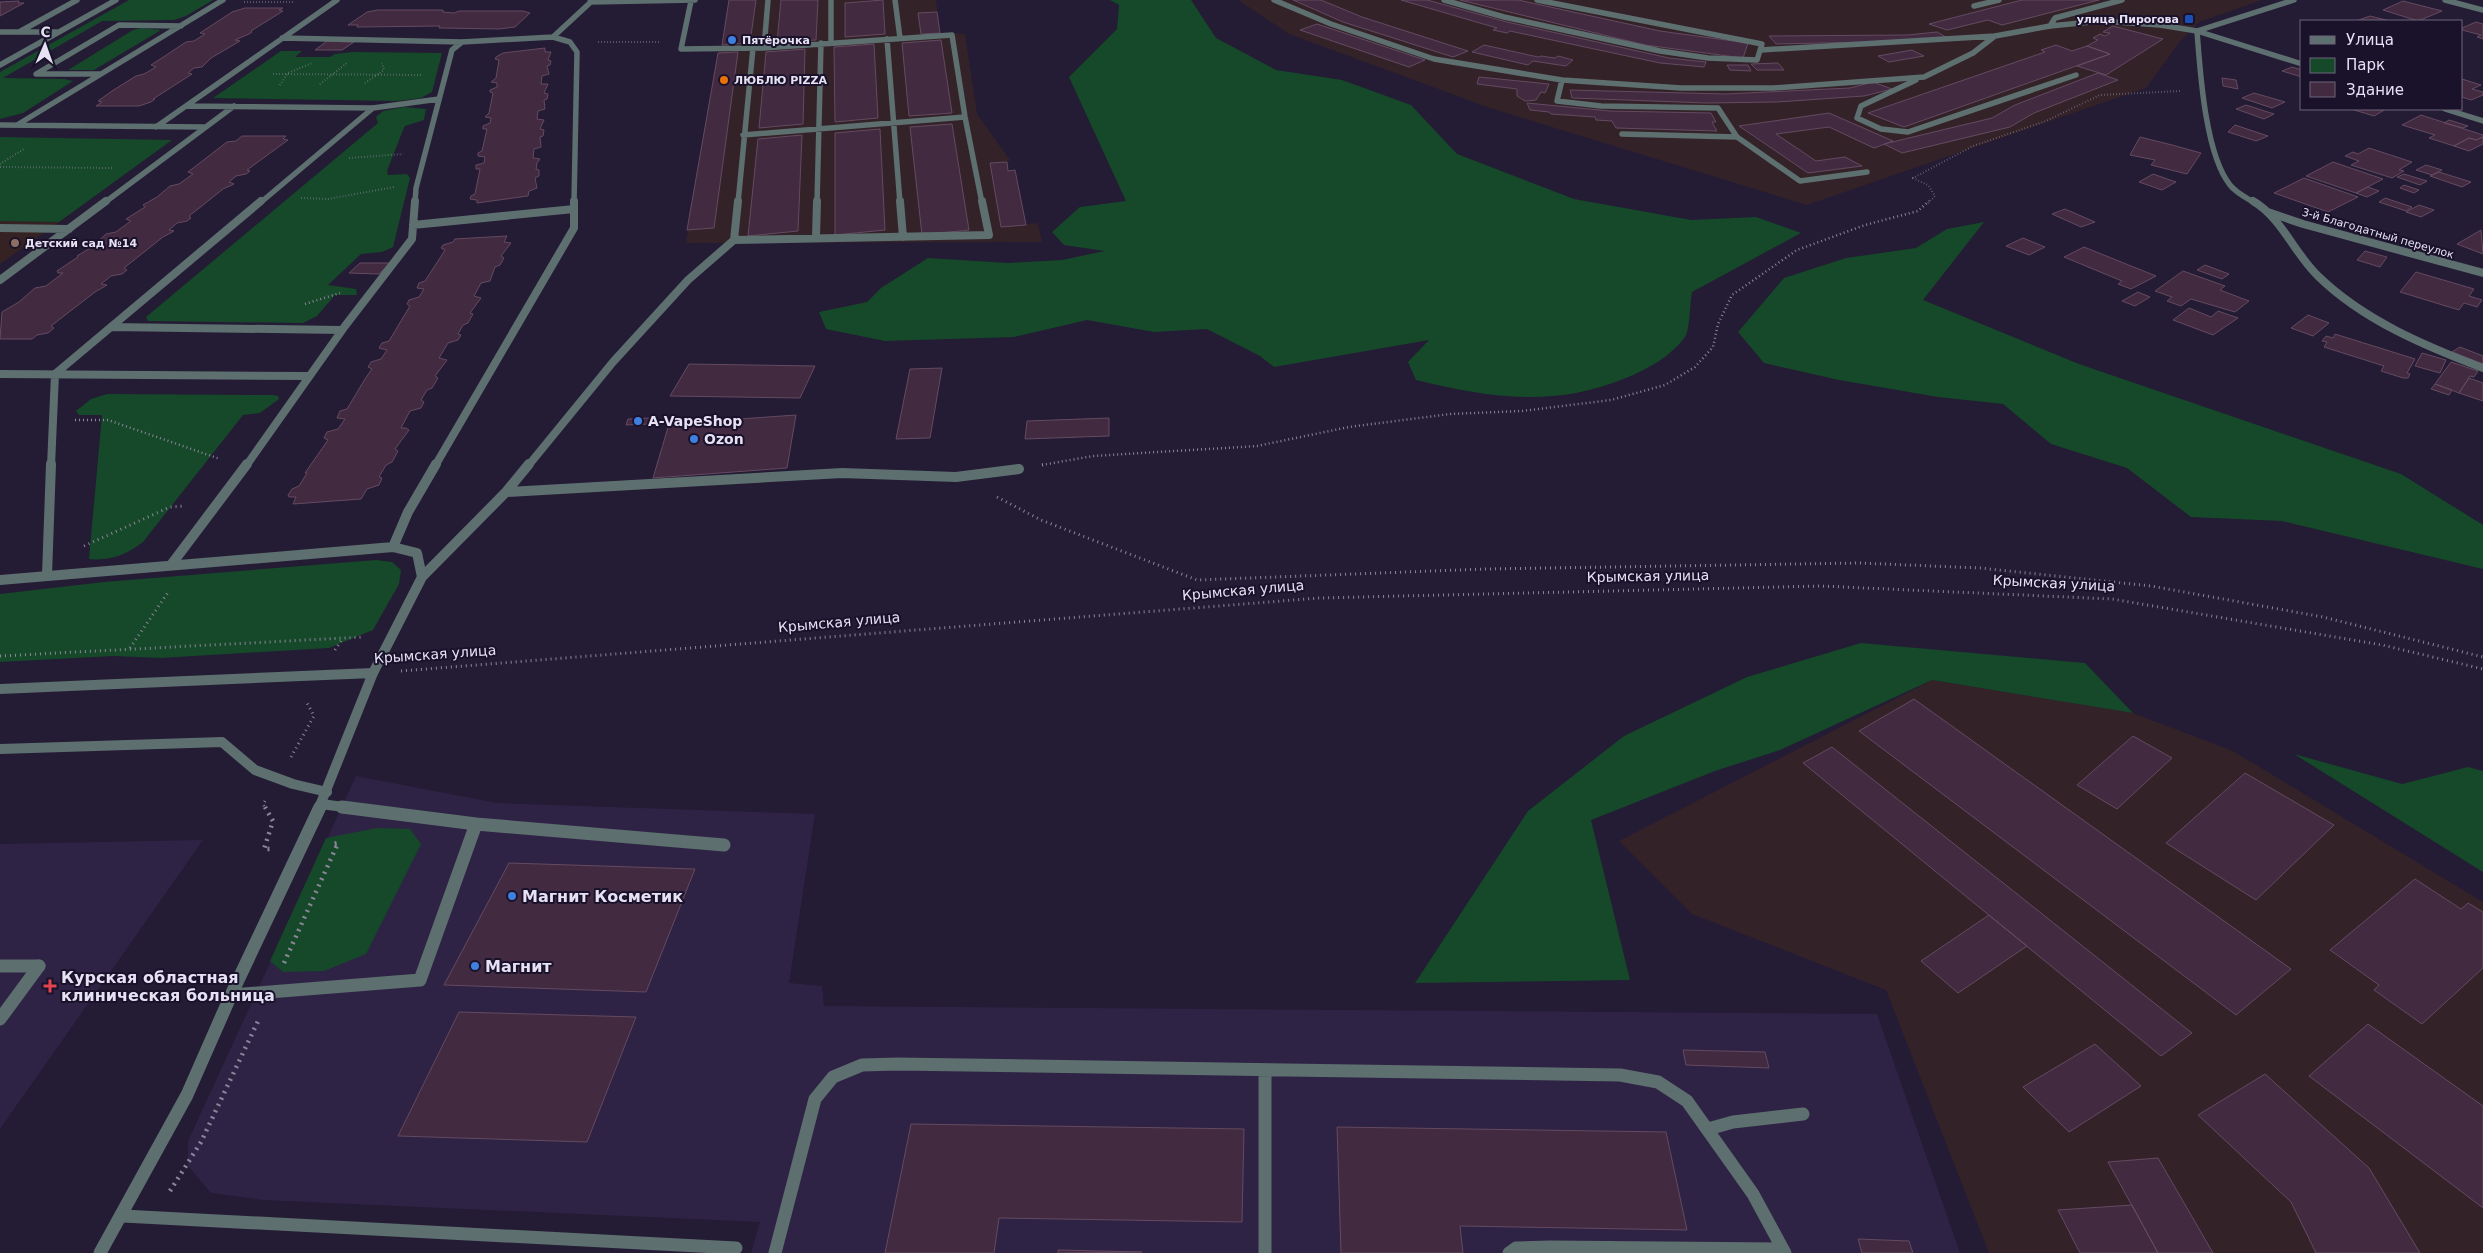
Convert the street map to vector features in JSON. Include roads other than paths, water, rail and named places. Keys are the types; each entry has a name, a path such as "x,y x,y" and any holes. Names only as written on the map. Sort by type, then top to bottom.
{"street":[{"path":"19,32 77,0"},
{"path":"0,65 116,0"},
{"path":"17,125 223,0"},
{"path":"156,127 337,0"},
{"path":"100,1253 123,1216 187,1095 231,995 324,798 373,673 395,634 422,577 506,492 632,341 688,280 734,240 989,235 965,117 952,35 764,48 681,49 681,42 693,0 592,1 553,37"},
{"path":"764,48 768,0"},
{"path":"831,0 831,43"},
{"path":"895,0 900,38"},
{"path":"1274,0 1331,24 1434,59 1562,80 1682,88 1772,88 1924,77"},
{"path":"1444,0 1497,15 1644,48 1739,60 1756,60 1761,50 1762,44 1538,0"},
{"path":"1974,6 1999,0"},
{"path":"2050,26 2055,18 2122,0"},
{"path":"2197,31 2294,0"},
{"path":"2445,0 2483,10"},
{"path":"1761,50 1995,36 2050,26 2101,21 2160,25 2197,31 2300,63"},
{"path":"101,74 36,74 119,25 182,26"},
{"path":"2197,31 2201,91 2214,145 2227,180 2240,195 2268,212 2316,274 2333,290 2402,332 2454,358 2483,368"},
{"path":"0,32 59,32"},
{"path":"1995,36 1973,53 1861,106 1857,118 1881,129 1908,132 2076,75"},
{"path":"282,38 462,42 553,37 570,42 577,52 574,228 408,512 393,547"},
{"path":"887,39 903,237"},
{"path":"171,565 245,467 342,330 412,239 418,184 439,108 439,99 452,50 462,42"},
{"path":"816,237 821,43"},
{"path":"734,240 753,48"},
{"path":"1562,80 1557,100 1601,106 1718,108 1737,137 1800,181 1867,172"},
{"path":"186,106 373,108 439,99"},
{"path":"0,280 234,106"},
{"path":"47,575 55,374 373,108"},
{"path":"2448,110 2483,121"},
{"path":"743,134 965,117"},
{"path":"0,125 205,128"},
{"path":"1622,134 1737,137"},
{"path":"413,225 574,209"},
{"name":"3-й Благодатный переулок","path":"2268,212 2303,224 2483,273"},
{"path":"0,228 70,229"},
{"path":"111,328 342,330"},
{"path":"0,374 308,376"},
{"path":"506,492 842,473 956,477 1019,470"},
{"path":"0,580 393,547 417,553 422,577"},
{"name":"Крымская улица","path":"0,689 373,673"},
{"path":"0,749 222,742 255,770 324,798 476,824 724,844"},
{"path":"231,995 420,980 476,824"},
{"path":"0,966 39,966 0,1019"},
{"path":"775,1253 815,1099 833,1077 862,1065 1620,1076 1658,1082 1687,1101 1708,1129 1753,1194 1784,1251 1550,1247 1516,1248 1509,1253"},
{"path":"1265,1070 1265,1253"},
{"path":"1708,1129 1733,1122 1803,1114"},
{"path":"123,1216 736,1248"}],"place":[{"name":"улица Пирогова","path":"2189,19"},
{"name":"Пятёрочка","path":"732,40"},
{"name":"ЛЮБЛЮ PIZZA","path":"724,80"},
{"name":"Детский сад №14","path":"15,243"},
{"name":"A-VapeShop","path":"638,421"},
{"name":"Ozon","path":"694,439"},
{"name":"Магнит Косметик","path":"512,896"},
{"name":"Магнит","path":"475,966"},
{"name":"Курская областная клиническая больница","path":"50,986"}]}
